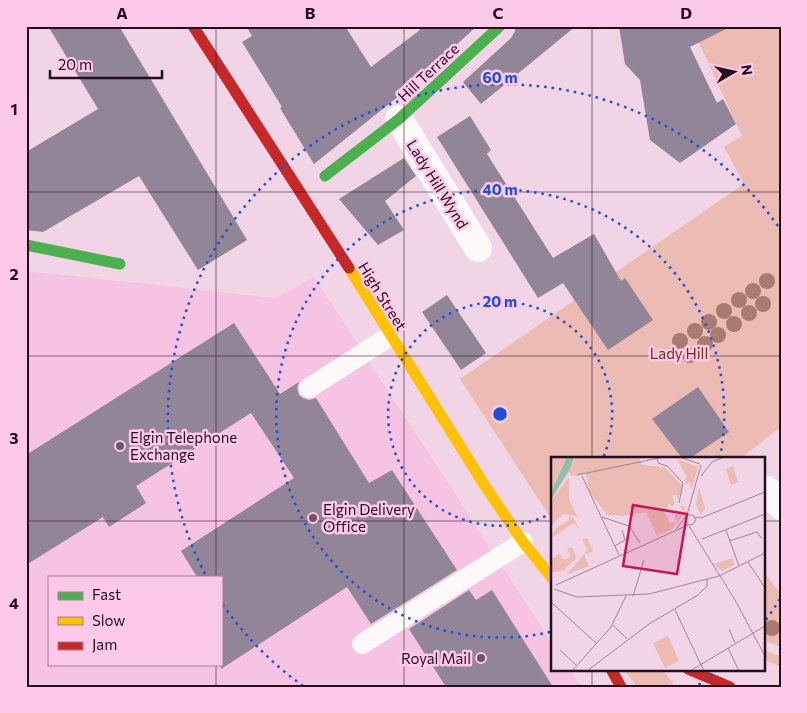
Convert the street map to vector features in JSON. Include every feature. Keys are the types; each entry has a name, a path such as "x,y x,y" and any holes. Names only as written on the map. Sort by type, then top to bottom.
{"main road":[{"name":"High Street","path":"193,26 485,486 522,542 551,577"},
{"name":"Hill Terrace","path":"325,176 399,119 500,26"},
{"path":"26,245 120,264"},
{"path":"612,670 621,687"},
{"path":"690,670 730,687"}],"street":[{"name":"Lady Hill Wynd","path":"399,119 478,248"},
{"path":"764,491 767,490 781,506"}],"lane":[{"path":"309,388 390,336"},
{"path":"362,644 522,542"}],"shaded area":[{"path":"26,271 275,298 314,277 551,641 551,670 570,670 581,687 26,687"}],"green space":[{"name":"Lady Hill","path":"691,26 781,26 781,427 742,457 551,457 551,518 460,379 744,184 724,147 742,136"},
{"path":"764,572 781,594 781,647 764,640"},
{"path":"764,649 781,657 781,667 764,659"},
{"path":"625,670 660,670 673,683 671,687 637,687"}],"building":[{"path":"48,26 119,26 247,240 198,270 139,176 43,232 26,230 26,152 98,109"},
{"path":"246,26 345,26 371,67 420,30 417,26 477,26 443,57 395,92 399,96 314,164 242,42 252,36"},
{"path":"515,26 576,26 481,104 463,82 511,38 515,31"},
{"path":"619,26 732,26 690,47 717,103 723,99 736,124 680,163 650,140 640,80 625,64"},
{"path":"470,116 491,150 487,154 553,258 594,234 621,281 625,278 653,320 608,350 563,283 538,298 437,137"},
{"path":"404,158 416,176 385,201 404,230 378,245 339,199"},
{"path":"447,295 486,353 461,370 422,312"},
{"path":"234,323 280,394 299,382 297,388 299,395 309,400 316,398 369,483 392,470 457,570 371,624 347,587 221,669 222,576 196,576 181,551 294,478 251,413 136,486 146,503 109,527 103,517 26,565 26,455"},
{"path":"698,387 729,432 692,457 681,457 652,419"},
{"name":"Royal Mail","path":"469,590 476,600 492,590 553,687 446,687 409,629"}],"traffic: fast":[{"path":"325,176 399,119 500,26"},
{"path":"26,245 120,264"}],"traffic: slow":[{"path":"349,268 485,486 523,542 551,577"}],"traffic: jam":[{"path":"193,26 349,268"},
{"path":"612,670 621,687"},
{"path":"690,670 730,687"}],"place":[{"name":"Elgin Telephone Exchange","path":"120,446"},
{"name":"Elgin Delivery Office","path":"313,518"},
{"name":"Royal Mail","path":"481,658"}]}
